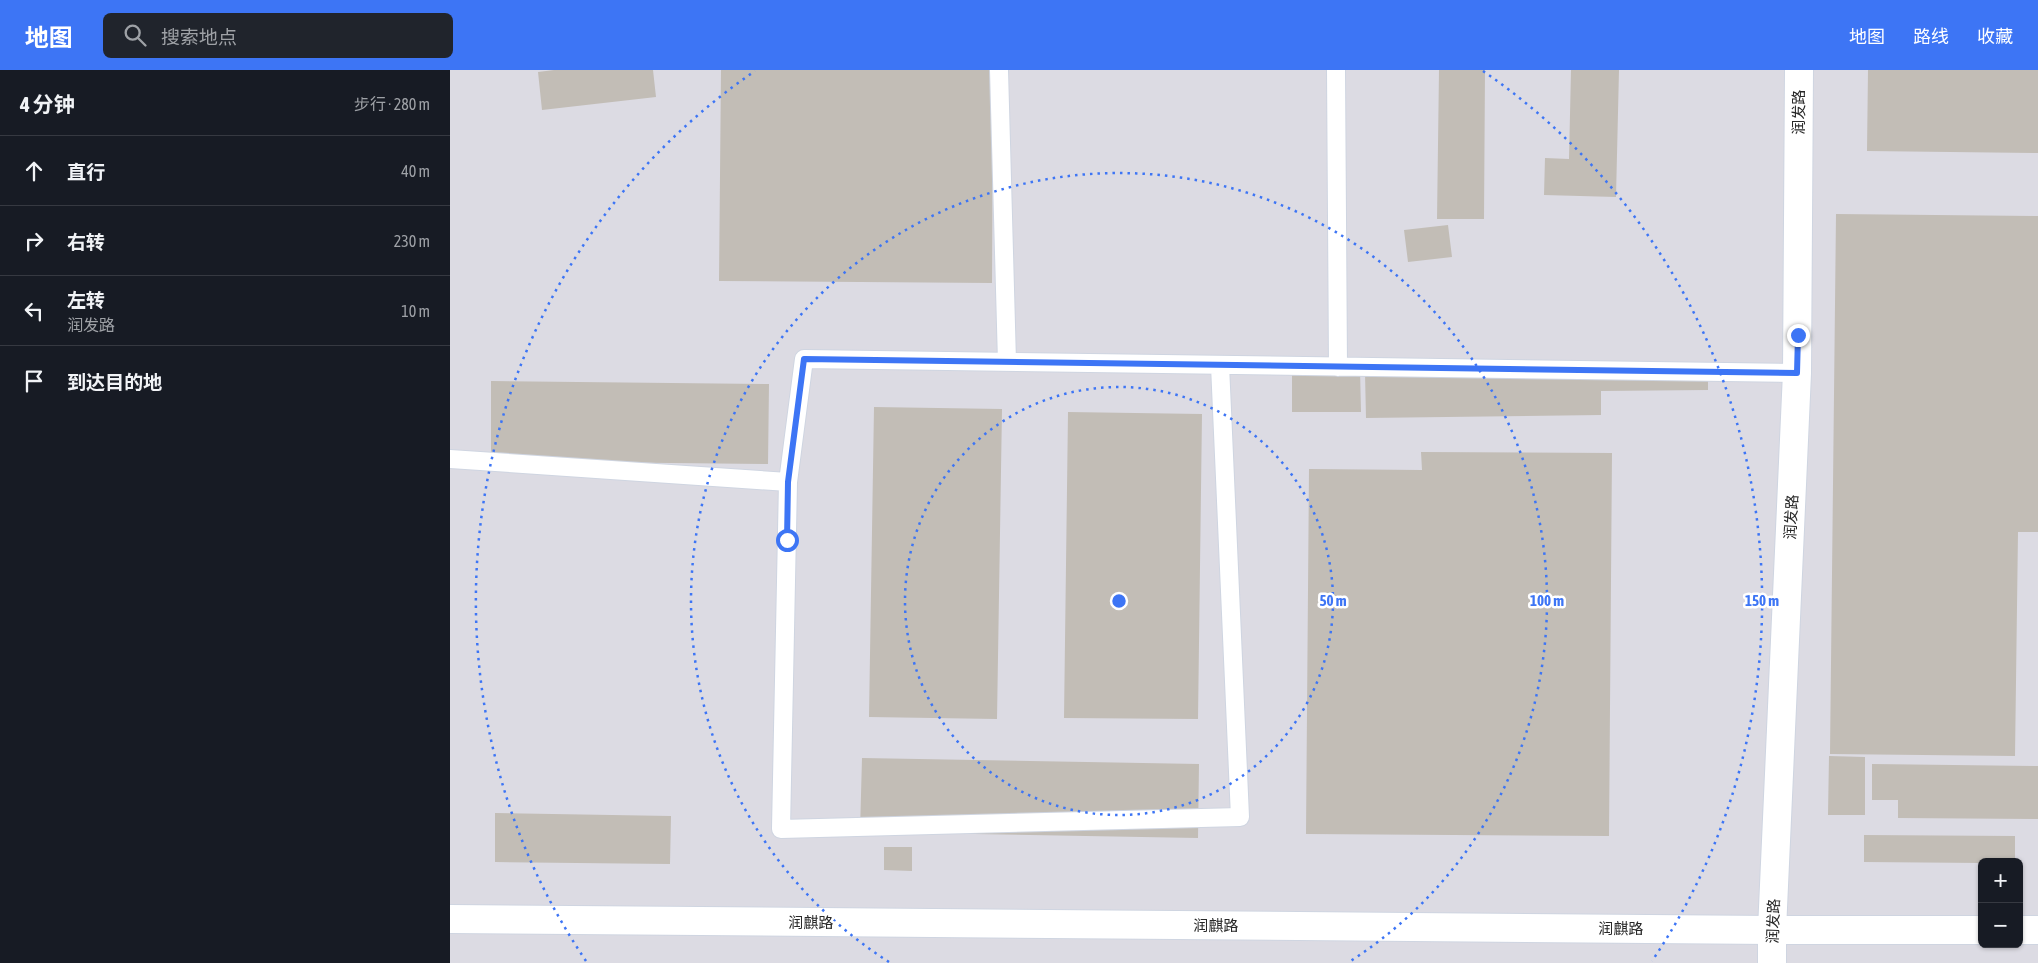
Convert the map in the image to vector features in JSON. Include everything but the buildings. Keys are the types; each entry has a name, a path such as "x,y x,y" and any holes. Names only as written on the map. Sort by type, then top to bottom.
{"street":[{"name":"润发路","path":"1772,963 1797,373 1798,70"},
{"name":"润麒路","path":"450,920 1978,930"},
{"path":"2023,930 2038,930"}],"lane":[{"path":"1000,70 1006,362"},
{"path":"1336,70 1338,367"},
{"path":"1220,365 1240,817 781,829 788,482 804,359 1797,373"},
{"path":"450,459 788,482"}],"shaded area":[{"path":"450,70 2038,70 2038,963 450,963"}],"route":[{"path":"787,540 788,482 804,359 1797,373 1798,335"}]}
